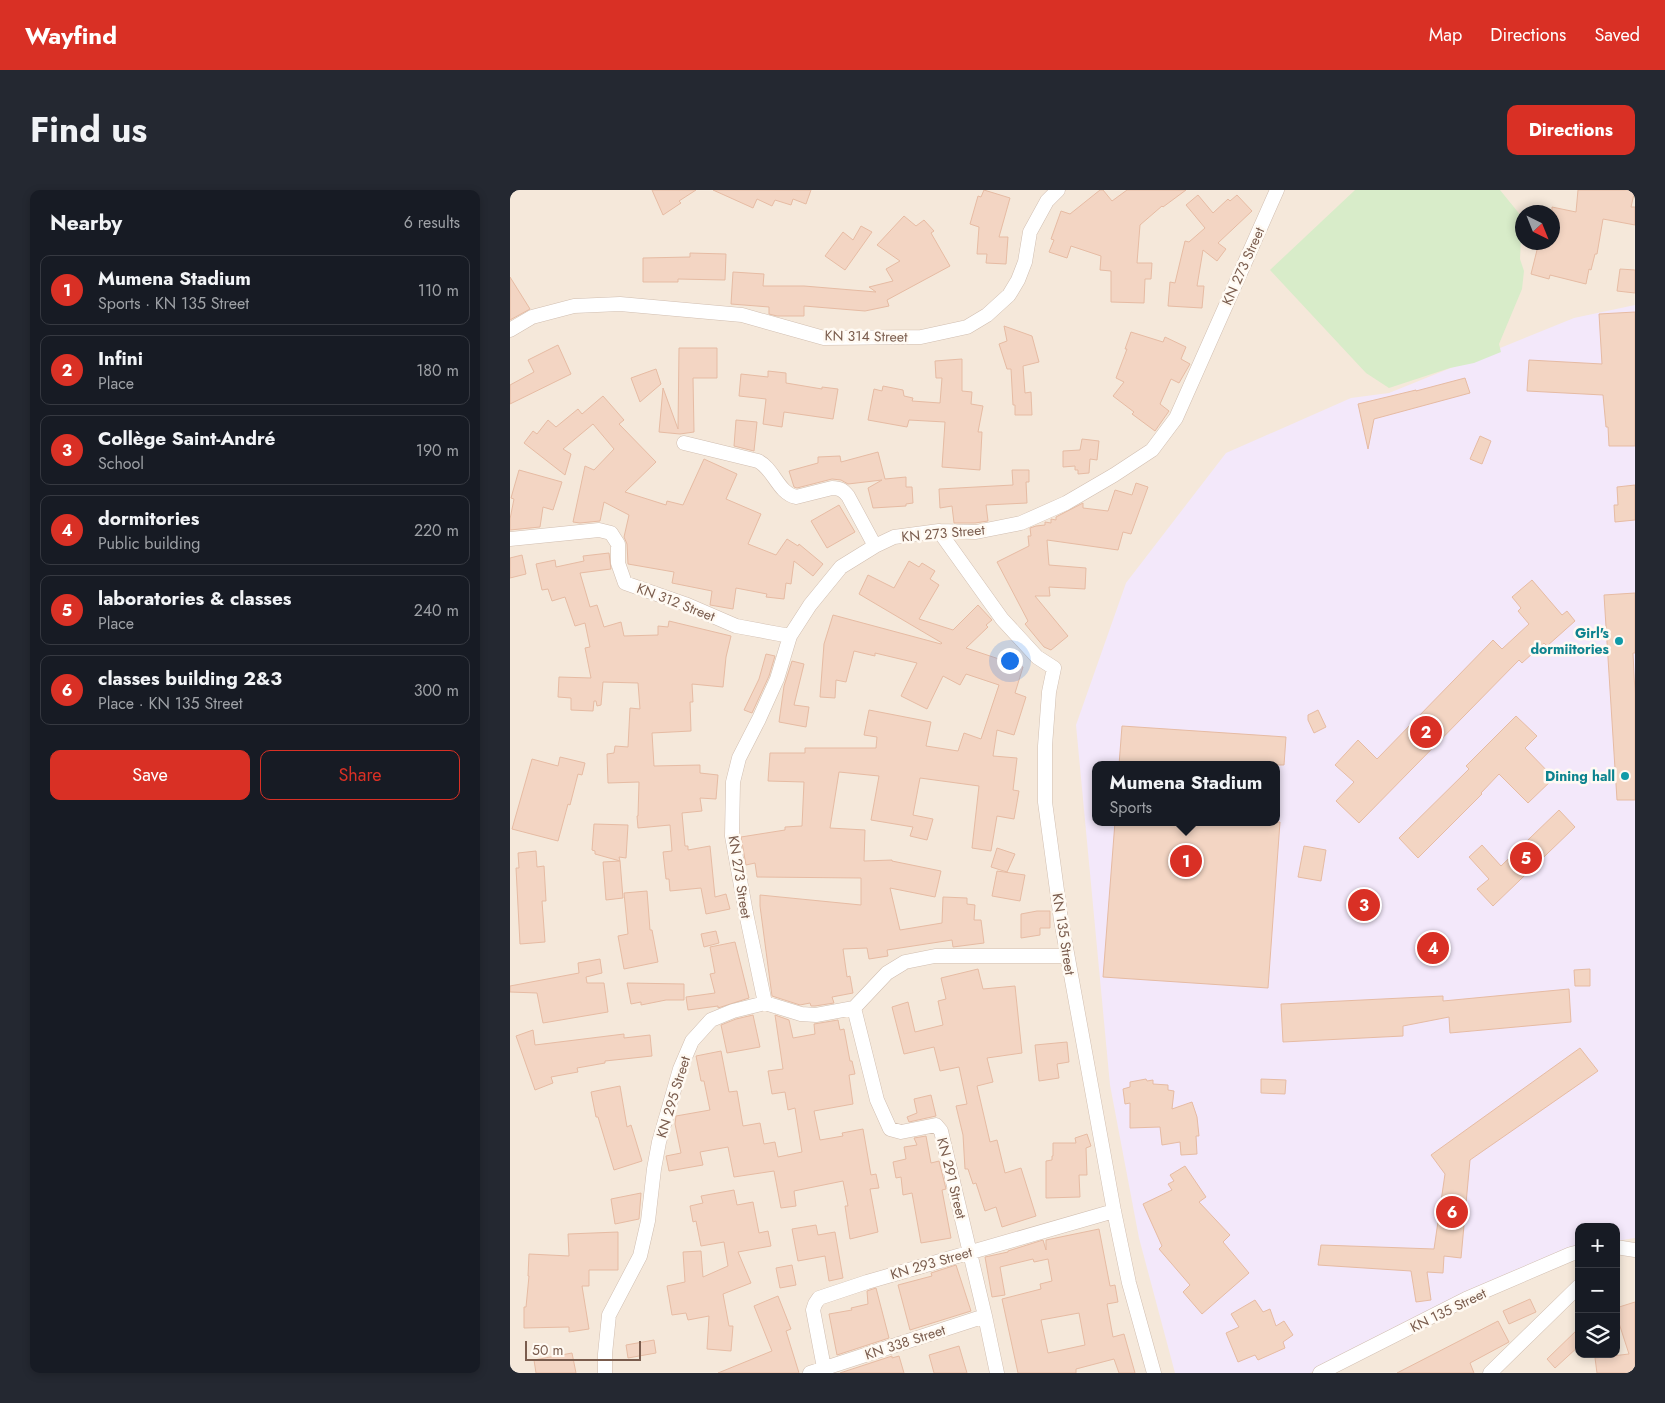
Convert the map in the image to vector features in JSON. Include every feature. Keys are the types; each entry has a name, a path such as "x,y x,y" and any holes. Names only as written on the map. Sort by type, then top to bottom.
{"street":[{"name":"KN 314 Street","path":"510,330 532,317 574,306 620,304 742,315 824,338 921,337 967,327 987,315 1009,295 1018,280 1030,232 1047,201 1058,190"},
{"name":"KN 273 Street","path":"765,1003 732,836 733,782 739,758 777,679 790,636 810,604 841,567 875,546 894,537 939,531 976,532 1021,522 1066,502 1114,475 1152,450 1176,418 1277,190"},
{"path":"684,443 758,461 767,466 786,493 791,496 796,497 832,488 843,490 875,546"},
{"name":"KN 312 Street","path":"510,539 599,530 611,533 618,544 618,563 625,582 685,604 736,626 790,636"},
{"name":"KN 135 Street","path":"939,531 1002,619 1037,657 1054,668 1049,692 1045,746 1044,802 1067,956 1114,1211 1129,1283 1154,1373"},
{"path":"765,1003 801,1014 816,1015 854,1008 886,973 905,962 935,956 1067,956"},
{"name":"KN 295 Street","path":"605,1373 609,1315 640,1256 648,1221 659,1142 683,1062 692,1041 710,1020 733,1011 765,1003"},
{"name":"KN 291 Street","path":"854,1008 877,1100 890,1129 901,1132 936,1125 941,1131 997,1373"},
{"name":"KN 293 Street","path":"825,1371 813,1310 819,1298 866,1282 1114,1211"},
{"path":"1620,1248 1635,1250"},
{"name":"KN 135 Street","path":"1320,1373 1466,1299 1575,1253"},
{"path":"1490,1373 1575,1290"},
{"name":"KN 338 Street","path":"810,1373 825,1371 985,1316"}],"shaded area":[{"path":"510,190 1635,190 1635,1373 510,1373"},
{"path":"1635,305 1635,1238 1620,1240 1620,1223 1575,1223 1575,1248 1360,1352 1310,1373 1175,1373 1139,1238 1110,1085 1076,725 1126,583 1226,453 1351,398 1389,393 1574,318"}],"green space":[{"path":"1355,190 1500,190 1515,208 1515,250 1520,250 1520,259 1524,271 1522,289 1499,344 1501,352 1474,363 1450,368 1389,388 1366,373 1270,270"}],"building":[{"path":"652,190 696,190 663,215"},
{"path":"713,190 811,190 806,204 793,199 791,205 775,200 772,206 757,199 753,208"},
{"path":"984,190 1010,198 999,237 1008,237 1006,264 986,263 987,254 977,254 979,227 970,224 978,196 981,197"},
{"path":"1100,190 1103,190 1112,201 1127,190 1186,190 1162,206 1140,225 1137,263 1152,263 1151,279 1145,279 1144,303 1111,302 1111,271 1100,270 1101,256 1071,246 1067,258 1049,252 1054,240 1051,239 1061,211 1070,214"},
{"path":"1578,190 1635,190 1631,207 1635,207 1635,225 1603,219 1597,254 1595,254 1591,270 1589,269 1586,284 1550,275 1549,279 1531,274 1537,250 1560,250 1560,209 1576,212"},
{"path":"1198,195 1213,213 1228,199 1230,201 1237,195 1252,211 1218,243 1226,249 1217,261 1203,250 1197,286 1204,286 1202,308 1168,306 1170,282 1175,283 1185,241 1189,242 1205,228 1186,205"},
{"path":"904,216 916,226 924,220 934,231 931,233 950,266 887,300 889,306 865,311 804,306 804,316 777,316 769,314 769,307 731,304 733,272 764,274 763,286 804,286 876,292 869,287 893,281 886,269 900,261 877,245"},
{"path":"861,226 872,232 845,270 825,256 843,232 853,240"},
{"path":"690,253 726,254 725,280 678,279 678,282 643,282 643,258 690,257"},
{"path":"1620,269 1635,270 1635,293 1617,291"},
{"path":"510,277 530,309 510,320"},
{"path":"1635,312 1635,446 1609,446 1603,395 1527,391 1529,360 1602,364 1599,314"},
{"path":"1004,326 1032,336 1039,362 1023,366 1025,393 1031,392 1032,415 1015,415 1011,369 1007,369 999,344 1007,341"},
{"path":"1131,332 1163,342 1165,337 1186,347 1181,359 1190,364 1179,383 1171,379 1160,404 1169,411 1155,431 1132,414 1134,412 1113,396 1124,382 1116,378"},
{"path":"558,345 571,374 510,404 510,385 534,372 528,360"},
{"path":"679,348 717,348 717,378 693,378 694,432 680,434 659,432 663,388 678,429"},
{"path":"962,359 962,391 972,392 971,404 983,406 978,432 982,432 980,470 942,467 945,422 909,420 907,427 868,420 874,389 882,391 883,386 903,390 904,396 913,398 912,401 940,403 942,378 936,378 935,361"},
{"path":"656,369 661,384 640,402 631,378"},
{"path":"768,371 786,373 786,383 822,389 822,387 838,389 833,419 784,412 782,427 763,424 766,399 739,396 741,374 768,377"},
{"path":"1465,378 1470,393 1374,419 1368,449 1358,404"},
{"path":"603,396 624,420 619,424 656,462 625,492 666,505 667,501 683,505 704,459 737,474 726,499 761,514 748,544 776,555 787,539 798,546 799,544 823,564 813,576 794,561 791,584 786,583 784,599 766,597 767,594 736,588 733,609 710,605 712,591 672,583 674,572 628,564 627,544 624,537 629,515 604,502 600,521 573,522 585,466 594,470 614,449 593,424 563,449 571,454 565,475 524,443 533,431 537,434 548,420 556,427 578,409 582,414"},
{"path":"736,420 757,422 754,451 734,446"},
{"path":"1480,436 1491,441 1482,464 1470,459"},
{"path":"1082,439 1099,441 1097,460 1090,459 1089,473 1078,474 1075,466 1063,467 1063,451 1080,450"},
{"path":"878,452 885,479 906,477 906,487 912,487 913,503 906,504 906,506 873,508 868,488 882,480 848,484 841,480 832,479 797,488 794,487 789,471 818,463 818,457 840,456 841,462"},
{"path":"519,470 562,482 553,510 543,507 540,527 510,530 514,499 511,498"},
{"path":"1012,470 1029,470 1029,482 1026,482 1027,503 986,505 988,521 975,523 954,523 952,506 940,508 939,489 1013,485"},
{"path":"1136,483 1148,487 1131,534 1123,532 1118,550 1047,540 1049,565 1086,568 1085,589 1049,587 1050,596 1035,596 1068,636 1051,650 1044,647 1025,624 1028,621 997,562 1029,546 1028,536 1031,536 1030,528 1045,525 1045,522 1051,523 1051,519 1056,520 1056,517 1083,503 1083,508 1108,511 1115,490 1132,495"},
{"path":"1635,485 1635,520 1615,522 1614,505 1618,505 1617,487"},
{"path":"839,505 855,532 827,548 811,521"},
{"path":"609,553 611,569 580,573 590,607 597,605 604,627 621,622 624,636 658,635 658,626 668,627 669,621 731,636 726,657 723,687 692,684 693,702 690,702 691,731 652,733 654,766 700,765 700,773 718,775 716,799 700,798 702,811 682,813 685,846 688,846 688,850 710,846 715,897 726,894 730,909 706,914 701,888 670,891 669,879 666,879 663,852 672,851 670,825 638,828 639,782 608,783 607,754 614,753 615,746 628,747 630,708 640,709 638,683 603,682 601,705 597,706 596,701 594,701 593,711 571,710 571,698 558,697 559,677 591,678 585,648 590,647 585,623 575,626 565,597 552,601 548,589 542,590 536,564 555,560 556,567 584,561 583,556"},
{"path":"522,555 526,574 510,578 510,558"},
{"path":"909,561 919,567 922,563 935,571 930,579 939,585 919,619 953,630 978,605 992,620 986,625 988,627 966,648 1023,667 1015,693 1026,697 1014,735 997,730 993,756 1017,758 1013,790 1019,791 1014,819 997,816 991,851 972,848 979,786 920,778 913,815 933,819 927,840 910,836 913,827 871,820 879,776 839,772 830,828 865,830 864,861 892,860 941,871 935,897 890,888 900,930 942,923 943,897 967,898 967,904 975,905 974,920 981,920 984,943 953,947 952,940 887,950 888,956 869,959 867,948 843,949 847,977 850,976 853,993 832,997 834,1003 815,1006 811,1006 810,1003 800,1005 772,996 760,895 861,905 861,878 757,877 755,863 746,865 741,837 785,830 785,827 802,826 804,782 768,781 770,753 805,753 805,748 876,748 877,737 864,735 869,710 931,722 926,746 958,751 964,733 981,739 999,685 966,674 960,685 943,676 927,709 901,696 917,663 875,653 875,656 854,651 846,682 836,680 835,698 820,697 824,644 833,615 942,643 859,594 868,575 894,588"},
{"path":"1532,580 1562,615 1567,611 1575,621 1547,646 1544,643 1522,663 1519,660 1359,823 1336,801 1354,782 1335,765 1358,740 1377,759 1493,640 1502,649 1529,624 1518,611 1521,608 1512,597"},
{"path":"1635,593 1635,653 1633,653 1635,800 1617,800 1604,595"},
{"path":"766,654 775,656 769,676 752,713 744,710 759,679"},
{"path":"792,661 804,664 794,705 809,707 806,727 779,722 784,686"},
{"path":"1318,710 1326,727 1314,733 1308,720 1308,715"},
{"path":"1516,716 1537,736 1525,748 1554,778 1528,803 1499,774 1482,794 1418,858 1399,838 1469,769 1466,766"},
{"path":"1122,726 1286,737 1284,765 1280,765 1280,761 1119,761"},
{"path":"560,757 585,763 582,775 578,774 558,841 512,829 532,759 558,766"},
{"path":"1559,810 1575,827 1493,906 1477,889 1489,879 1469,857 1482,845 1501,866"},
{"path":"594,824 628,825 626,858 619,857 620,861 595,854 595,851 592,850"},
{"path":"1115,826 1280,826 1268,988 1103,977"},
{"path":"1304,846 1326,850 1321,881 1298,877"},
{"path":"997,848 1015,854 1007,872 991,867"},
{"path":"536,851 537,867 544,866 546,901 542,901 545,942 520,944 516,868 519,868 518,853"},
{"path":"620,861 623,898 606,900 603,862"},
{"path":"997,871 1025,875 1020,901 992,896"},
{"path":"647,891 650,930 652,930 658,962 624,969 618,936 628,934 624,893"},
{"path":"1050,911 1050,928 1040,928 1040,935 1021,938 1021,914"},
{"path":"716,931 719,943 704,947 701,934"},
{"path":"735,942 749,998 718,1008 718,1006 688,1010 686,997 715,993 710,974 715,973 710,947"},
{"path":"600,959 602,973 586,977 587,983 604,983 608,1012 543,1023 537,993 510,992 510,986 579,973 578,963"},
{"path":"978,969 983,989 1015,986 1022,1053 987,1058 993,1082 977,1086 990,1142 997,1140 1005,1173 1021,1168 1036,1216 1002,1227 996,1207 985,1211 976,1183 973,1184 968,1169 965,1169 963,1135 956,1106 967,1104 959,1067 940,1071 934,1047 904,1054 892,1007 908,1002 915,1032 943,1025 938,1001 946,999 941,978"},
{"path":"1590,969 1590,986 1575,986 1574,970"},
{"path":"627,983 684,984 684,1000 666,1000 641,1005 641,1002 631,1004"},
{"path":"1569,989 1571,1022 1450,1033 1449,1017 1403,1026 1403,1036 1283,1042 1281,1004 1443,996 1443,1001"},
{"path":"753,1015 760,1047 727,1053 721,1025"},
{"path":"775,1015 789,1020 793,1038 815,1034 814,1024 838,1020 840,1030 844,1029 850,1061 852,1061 855,1074 849,1075 853,1104 814,1111 820,1140 843,1136 842,1133 863,1129 871,1175 876,1174 879,1188 870,1189 878,1232 850,1239 845,1206 848,1206 843,1181 794,1191 796,1206 781,1208 774,1171 734,1177 728,1147 700,1152 703,1165 669,1171 666,1156 681,1153 675,1124 676,1116 710,1110 696,1056 721,1051 729,1092 737,1091 743,1126 760,1123 764,1144 775,1142 778,1157 802,1152 795,1108 788,1110 785,1092 772,1094 768,1071 783,1069"},
{"path":"533,1030 535,1045 624,1034 624,1038 650,1035 652,1056 605,1061 605,1063 577,1068 578,1072 551,1077 553,1083 535,1090 516,1036"},
{"path":"1067,1042 1069,1062 1057,1064 1059,1078 1039,1081 1035,1045"},
{"path":"1580,1048 1598,1071 1470,1160 1461,1258 1444,1256 1443,1273 1427,1272 1431,1300 1416,1302 1411,1271 1318,1265 1321,1245 1434,1249 1445,1174 1431,1155"},
{"path":"1146,1079 1147,1081 1153,1080 1153,1084 1168,1085 1168,1090 1174,1091 1172,1109 1192,1102 1197,1117 1199,1136 1196,1136 1197,1154 1181,1155 1180,1142 1162,1145 1160,1127 1130,1128 1130,1103 1125,1104 1123,1089 1130,1087 1130,1082"},
{"path":"1261,1079 1286,1080 1285,1094 1261,1093"},
{"path":"620,1086 627,1127 631,1125 642,1161 614,1170 598,1117 596,1117 591,1092"},
{"path":"931,1095 936,1116 909,1122 907,1117 917,1113 914,1099"},
{"path":"1087,1134 1091,1146 1086,1148 1087,1175 1079,1175 1080,1197 1046,1198 1046,1161 1052,1160 1053,1143 1076,1143 1075,1138"},
{"path":"926,1136 931,1163 939,1161 946,1189 942,1190 951,1238 921,1243 912,1193 903,1195 901,1177 896,1178 893,1162 906,1159 904,1147 917,1145 914,1138"},
{"path":"1185,1166 1206,1197 1199,1202 1230,1235 1223,1242 1249,1273 1202,1314 1183,1292 1190,1285 1159,1249 1162,1246 1143,1204 1172,1190 1168,1184 1174,1181 1170,1175"},
{"path":"734,1190 737,1205 753,1202 759,1233 768,1231 771,1246 738,1252 751,1283 723,1294 729,1326 733,1326 731,1351 707,1349 709,1316 688,1320 686,1313 672,1315 667,1286 685,1282 683,1252 701,1251 703,1277 728,1266 724,1242 701,1246 696,1221 693,1222 690,1206 703,1203 701,1196"},
{"path":"641,1193 639,1219 615,1224 611,1199"},
{"path":"816,1225 818,1235 835,1232 843,1278 829,1281 825,1256 798,1261 792,1229"},
{"path":"1099,1229 1110,1286 1115,1285 1118,1302 1107,1304 1113,1337 1124,1334 1135,1373 1119,1373 1114,1359 1076,1369 1076,1373 1018,1373 1002,1299 1041,1289 1040,1284 1052,1281 1048,1259 1034,1262 1033,1259 1000,1267 1005,1295 992,1297 985,1257 1008,1252 1043,1240 1046,1250 1046,1240","holes":["1079,1313 1085,1345 1048,1353 1041,1320"]},
{"path":"618,1232 618,1270 589,1270 589,1286 582,1286 589,1329 569,1332 569,1327 524,1328 529,1254 569,1256 568,1234"},
{"path":"792,1265 796,1285 780,1288 776,1268"},
{"path":"956,1265 971,1311 910,1330 898,1285 932,1276 931,1273"},
{"path":"876,1288 889,1338 837,1355 829,1314 852,1310 851,1308 868,1304 867,1291"},
{"path":"778,1296 791,1329 786,1331 799,1373 718,1373 772,1351 754,1306"},
{"path":"1530,1299 1536,1312 1509,1324 1503,1311"},
{"path":"1255,1300 1263,1312 1270,1309 1276,1326 1284,1321 1293,1335 1283,1342 1285,1348 1258,1360 1255,1355 1238,1362 1226,1333 1239,1327 1231,1314"},
{"path":"1635,1302 1635,1373 1597,1373 1595,1358 1620,1358 1620,1355 1629,1354 1620,1326 1620,1307"},
{"path":"1498,1321 1509,1342 1470,1363 1474,1373 1397,1373"},
{"path":"1575,1332 1575,1350 1555,1368 1547,1359"},
{"path":"654,1340 656,1353 628,1358 626,1345"},
{"path":"959,1346 967,1373 934,1373 929,1355"},
{"path":"572,1353 576,1373 536,1373 534,1360"},
{"path":"892,1356 892,1358 899,1356 904,1373 840,1373"}],"place":[{"name":"Girl's dormiitories","path":"1619,641"},
{"name":"Infini","path":"1426,732"},
{"name":"Dining hall","path":"1625,776"},
{"name":"laboratories & classes","path":"1526,858"},
{"name":"Mumena Stadium","path":"1186,861"},
{"name":"Collège Saint-André","path":"1364,905"},
{"name":"dormitories","path":"1433,948"},
{"name":"classes building 2&3","path":"1452,1212"}]}
